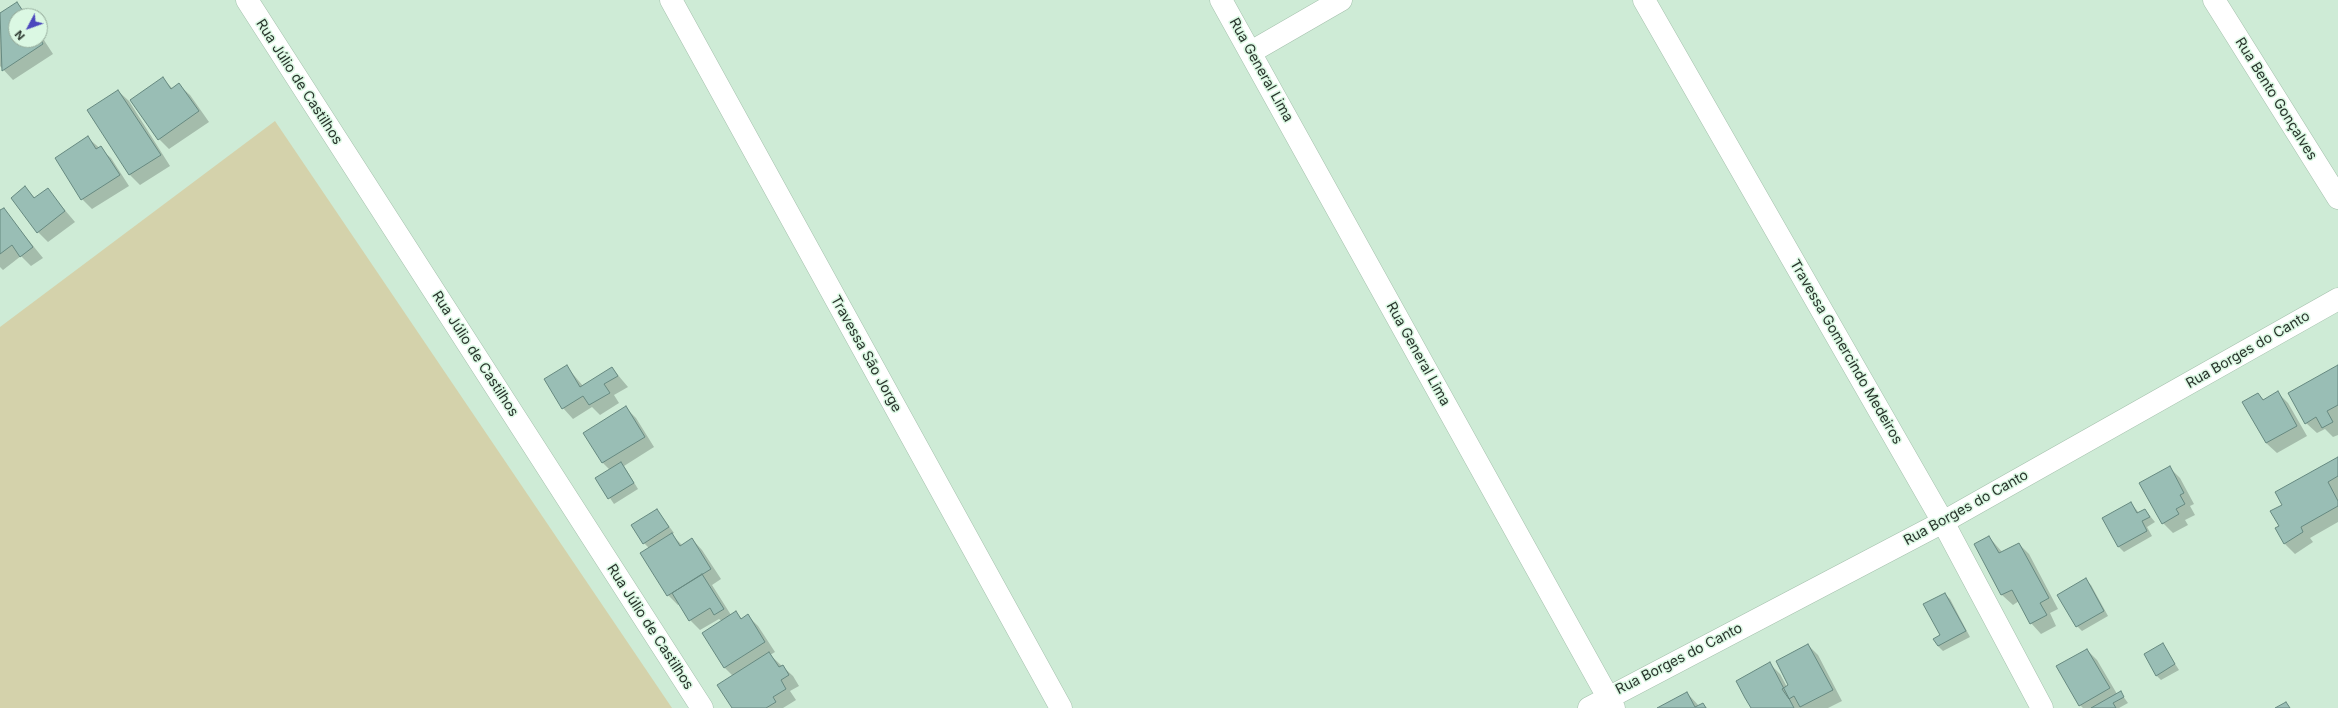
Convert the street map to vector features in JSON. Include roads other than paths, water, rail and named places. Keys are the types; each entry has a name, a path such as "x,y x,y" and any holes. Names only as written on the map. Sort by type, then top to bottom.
{"street":[{"name":"Rua Júlio de Castilhos","path":"247,0 702,708"},
{"name":"Travessa São Jorge","path":"671,0 1061,708"},
{"name":"Rua General Lima","path":"1221,0 1252,52 1611,702"},
{"path":"1252,52 1341,0"},
{"name":"Travessa Gomercindo Medeiros","path":"1644,0 1943,522 2042,708"},
{"name":"Rua Bento Gonçalves","path":"2214,0 2338,198"},
{"name":"Rua Borges do Canto","path":"1589,708 1611,702 1943,522 2338,299"}]}
